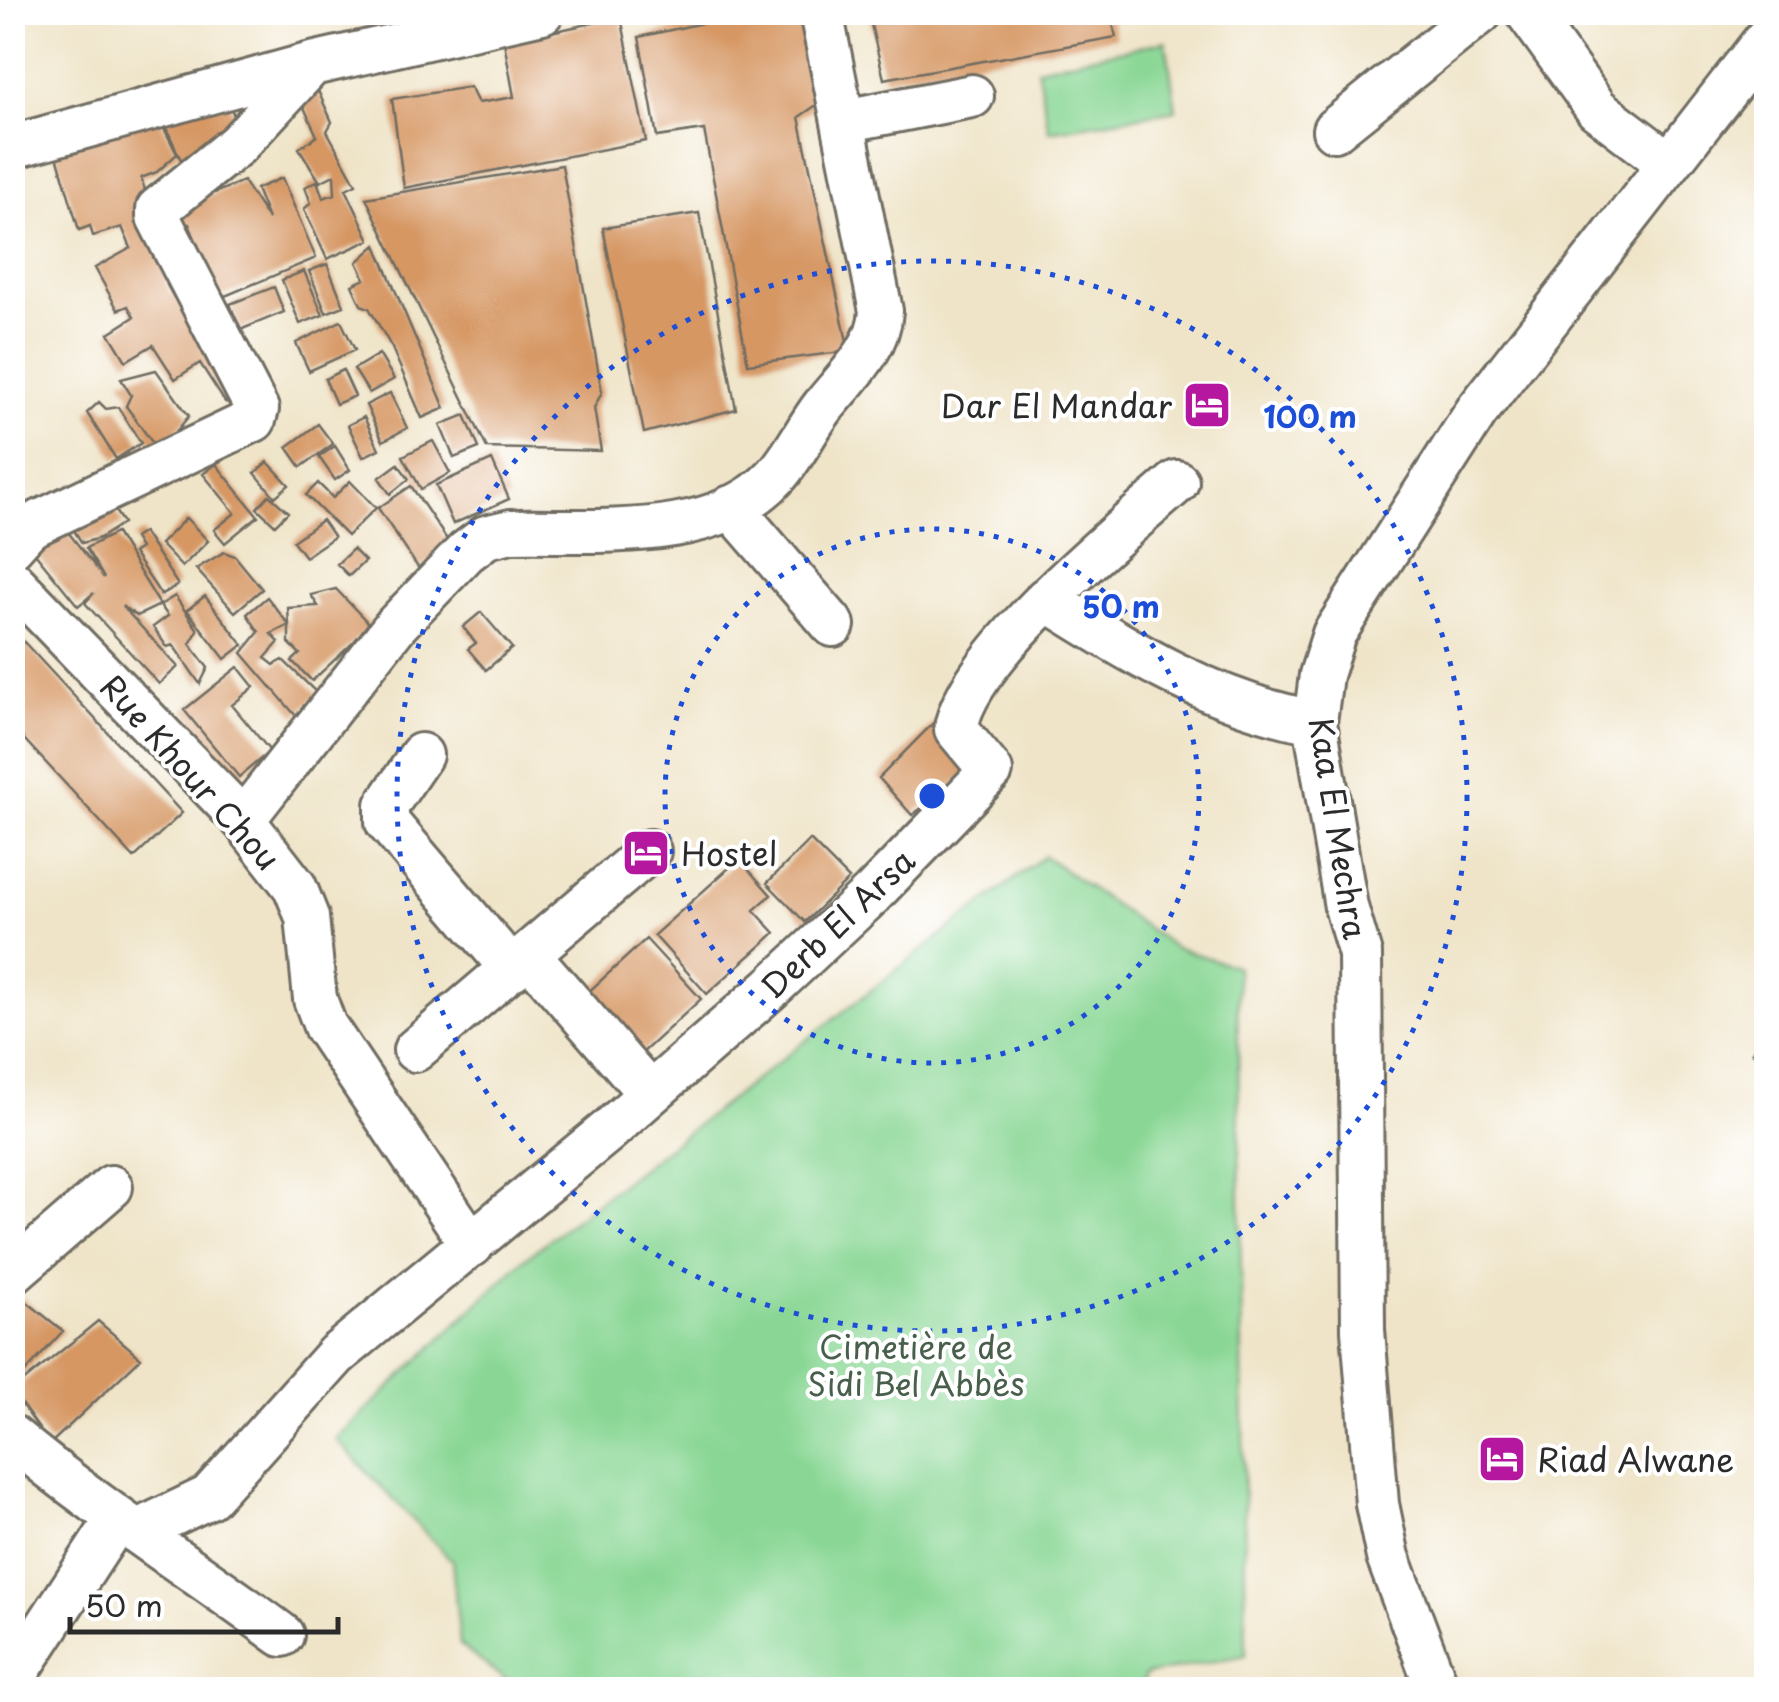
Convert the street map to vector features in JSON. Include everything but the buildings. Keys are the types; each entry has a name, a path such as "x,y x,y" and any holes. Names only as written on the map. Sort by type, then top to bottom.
{"street":[{"path":"12,147 312,64 542,12"},
{"path":"243,820 396,624 486,538 511,532 691,525 731,506 774,478 816,416 871,347 882,311 821,12"},
{"path":"1334,130 1481,12"},
{"path":"1527,12 1597,109 1668,162"},
{"name":"Kaa El Mechra","path":"1438,1690 1388,1557 1377,1504 1363,1330 1360,954 1346,907 1315,722 1330,644 1477,411 1766,39"},
{"path":"12,546 29,527 254,420 257,409 158,218 158,209 238,144 312,64"},
{"path":"844,121 972,96"},
{"name":"Derb El Arsa","path":"209,1496 336,1355 650,1094 872,894 991,771 956,729 968,694 1046,599 1177,482"},
{"path":"731,506 833,626"},
{"name":"Rue Khour Chou","path":"12,581 243,820 294,887 307,918 316,998 325,1026 472,1245"},
{"path":"1046,599 1151,666 1196,687 1275,715 1315,722"},
{"path":"421,755 386,805 388,822 650,1094"},
{"path":"415,1050 649,850"},
{"path":"12,1273 111,1187"},
{"path":"12,1437 127,1526 282,1635"},
{"path":"13,1679 127,1526 209,1496"},
{"path":"187,1565 209,1496"}],"green space":[{"path":"1166,41 1176,110 1049,131 1037,68"},
{"name":"Cimetière de Sidi Bel Abbès","path":"1044,856 1174,947 1237,967 1246,1655 1145,1675 1141,1689 517,1689 460,1645 452,1561 336,1439 523,1260"}],"place":[{"name":"Dar El Mandar","path":"1207,405"},
{"name":"Hostel","path":"646,853"},
{"name":"Riad Alwane","path":"1502,1459"}]}
